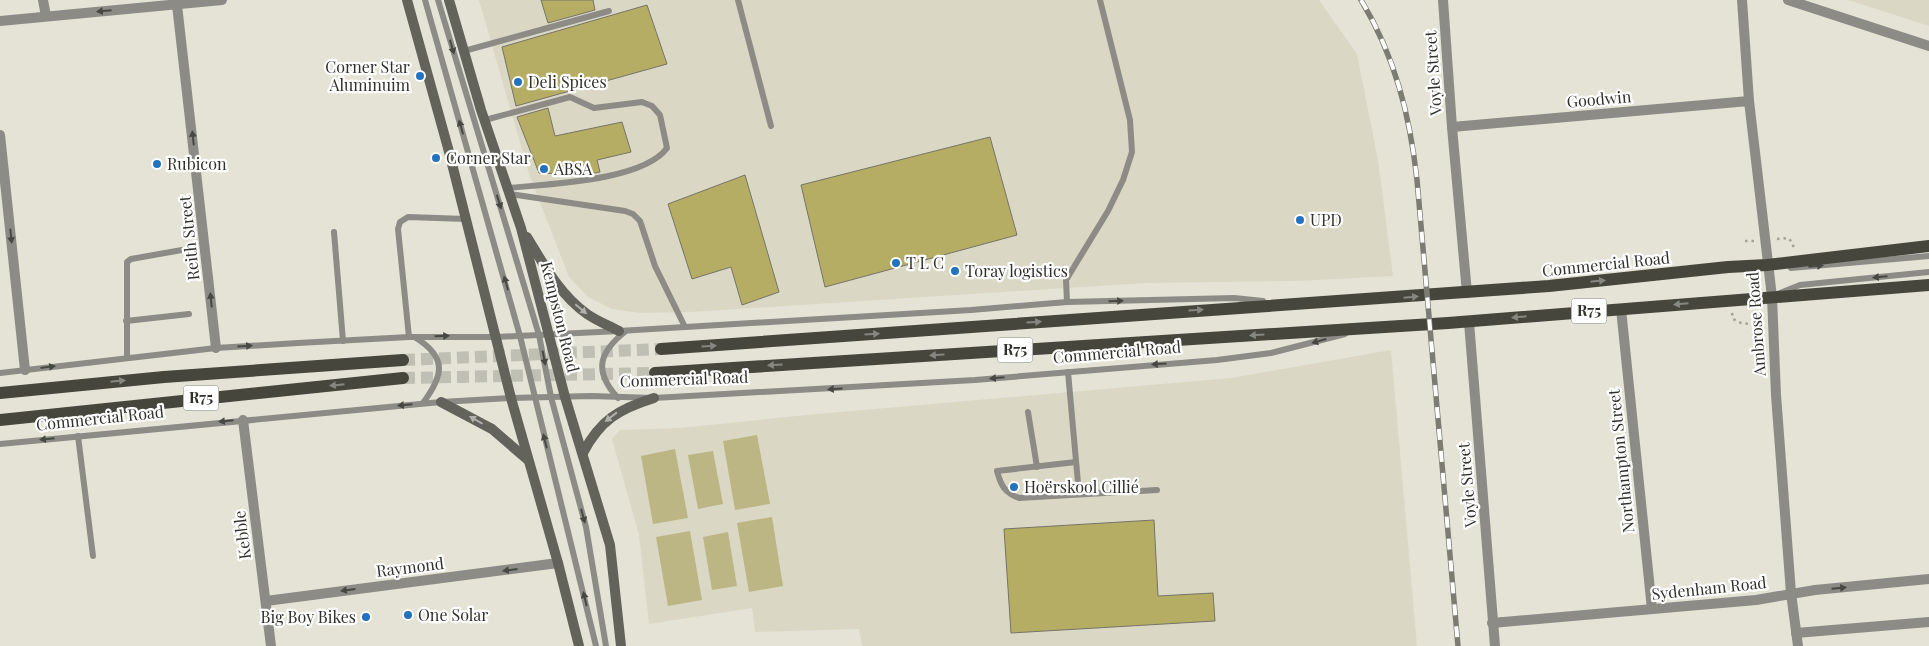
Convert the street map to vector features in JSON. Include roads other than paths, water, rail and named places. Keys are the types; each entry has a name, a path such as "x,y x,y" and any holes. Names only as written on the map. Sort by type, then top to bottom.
{"main road":[{"path":"407,0 466,218 511,398 558,563 579,646"},
{"name":"Kempston Road","path":"449,0 485,120 521,228 544,334 583,453 610,544 621,646"},
{"path":"521,228 559,287 588,315 623,331"},
{"name":"Commercial Road","path":"661,349 1284,304 1467,293 1728,267 1767,265 1929,246"},
{"name":"Commercial Road","path":"654,373 1469,322 1929,285"},
{"name":"R75","path":"0,393 164,377 403,360"},
{"name":"Commercial Road","path":"0,420 403,378"},
{"path":"583,453 594,434 608,419 630,406 654,398"},
{"path":"441,402 492,429 529,460"}],"street":[{"path":"42,0 46,16"},
{"path":"0,21 222,0"},
{"name":"Voyle Street","path":"1443,0 1467,293"},
{"name":"Ambrose Road","path":"1742,0 1749,101 1772,297 1776,395 1790,593 1798,646"},
{"path":"1788,0 1929,46"},
{"name":"Reith Street","path":"177,5 216,348"},
{"name":"Goodwin","path":"1452,127 1749,101"},
{"path":"0,136 25,370"},
{"name":"Northampton Street","path":"1621,309 1652,609"},
{"name":"Voyle Street","path":"1469,322 1495,646"},
{"name":"Kebble","path":"243,420 271,646"},
{"name":"Raymond","path":"266,601 558,563"},
{"name":"Sydenham Road","path":"1492,622 1756,600 1790,593 1929,579"},
{"path":"1796,633 1929,622"}],"lane":[{"path":"425,0 520,336 596,646"},
{"path":"438,0 544,334 551,397 586,527 606,646"},
{"path":"738,0 771,126"},
{"path":"1067,302 1066,280 1108,211 1123,180 1132,152 1130,120 1100,0"},
{"path":"464,51 609,11"},
{"path":"485,120 570,97 594,108 642,102 652,106 660,115 667,148 661,156 653,161 607,177 509,191"},
{"path":"509,191 633,214 640,221 655,266 685,327"},
{"path":"423,404 434,386 439,371 439,363 431,348 412,337 398,229 400,222 408,217 466,218"},
{"path":"334,232 343,340"},
{"path":"127,358 127,262 132,259 182,250"},
{"path":"1767,265 1800,268 1929,256"},
{"path":"1772,297 1800,285 1929,272"},
{"name":"Commercial Road","path":"0,373 216,348 343,340 412,337 496,337 623,331 971,310 1067,302 1234,298 1284,304"},
{"path":"126,321 189,314"},
{"name":"Commercial Road","path":"0,444 441,402 551,397 654,398 965,381 1217,360 1271,353 1371,328"},
{"path":"618,398 605,380 602,363 610,347 623,331"},
{"path":"1068,372 1079,494"},
{"path":"1028,412 1037,467"},
{"path":"78,436 93,556"},
{"path":"1076,462 997,471 1000,485 1011,495 1019,498 1157,490"}],"tunnel":[{"path":"403,360 661,349"},
{"path":"403,378 655,373"}],"railway":[{"path":"1361,0 1373,21 1392,65 1405,110 1414,156 1458,646"}],"place":[{"name":"Corner Star Aluminuim","path":"420,76"},
{"name":"Deli Spices","path":"518,82"},
{"name":"Corner Star","path":"436,158"},
{"name":"Rubicon","path":"157,164"},
{"name":"ABSA","path":"544,169"},
{"name":"UPD","path":"1300,220"},
{"name":"T L C","path":"896,263"},
{"name":"Toray logistics","path":"955,271"},
{"name":"Hoërskool Cillié","path":"1014,487"},
{"name":"One Solar","path":"408,615"},
{"name":"Big Boy Bikes","path":"366,617"}]}
